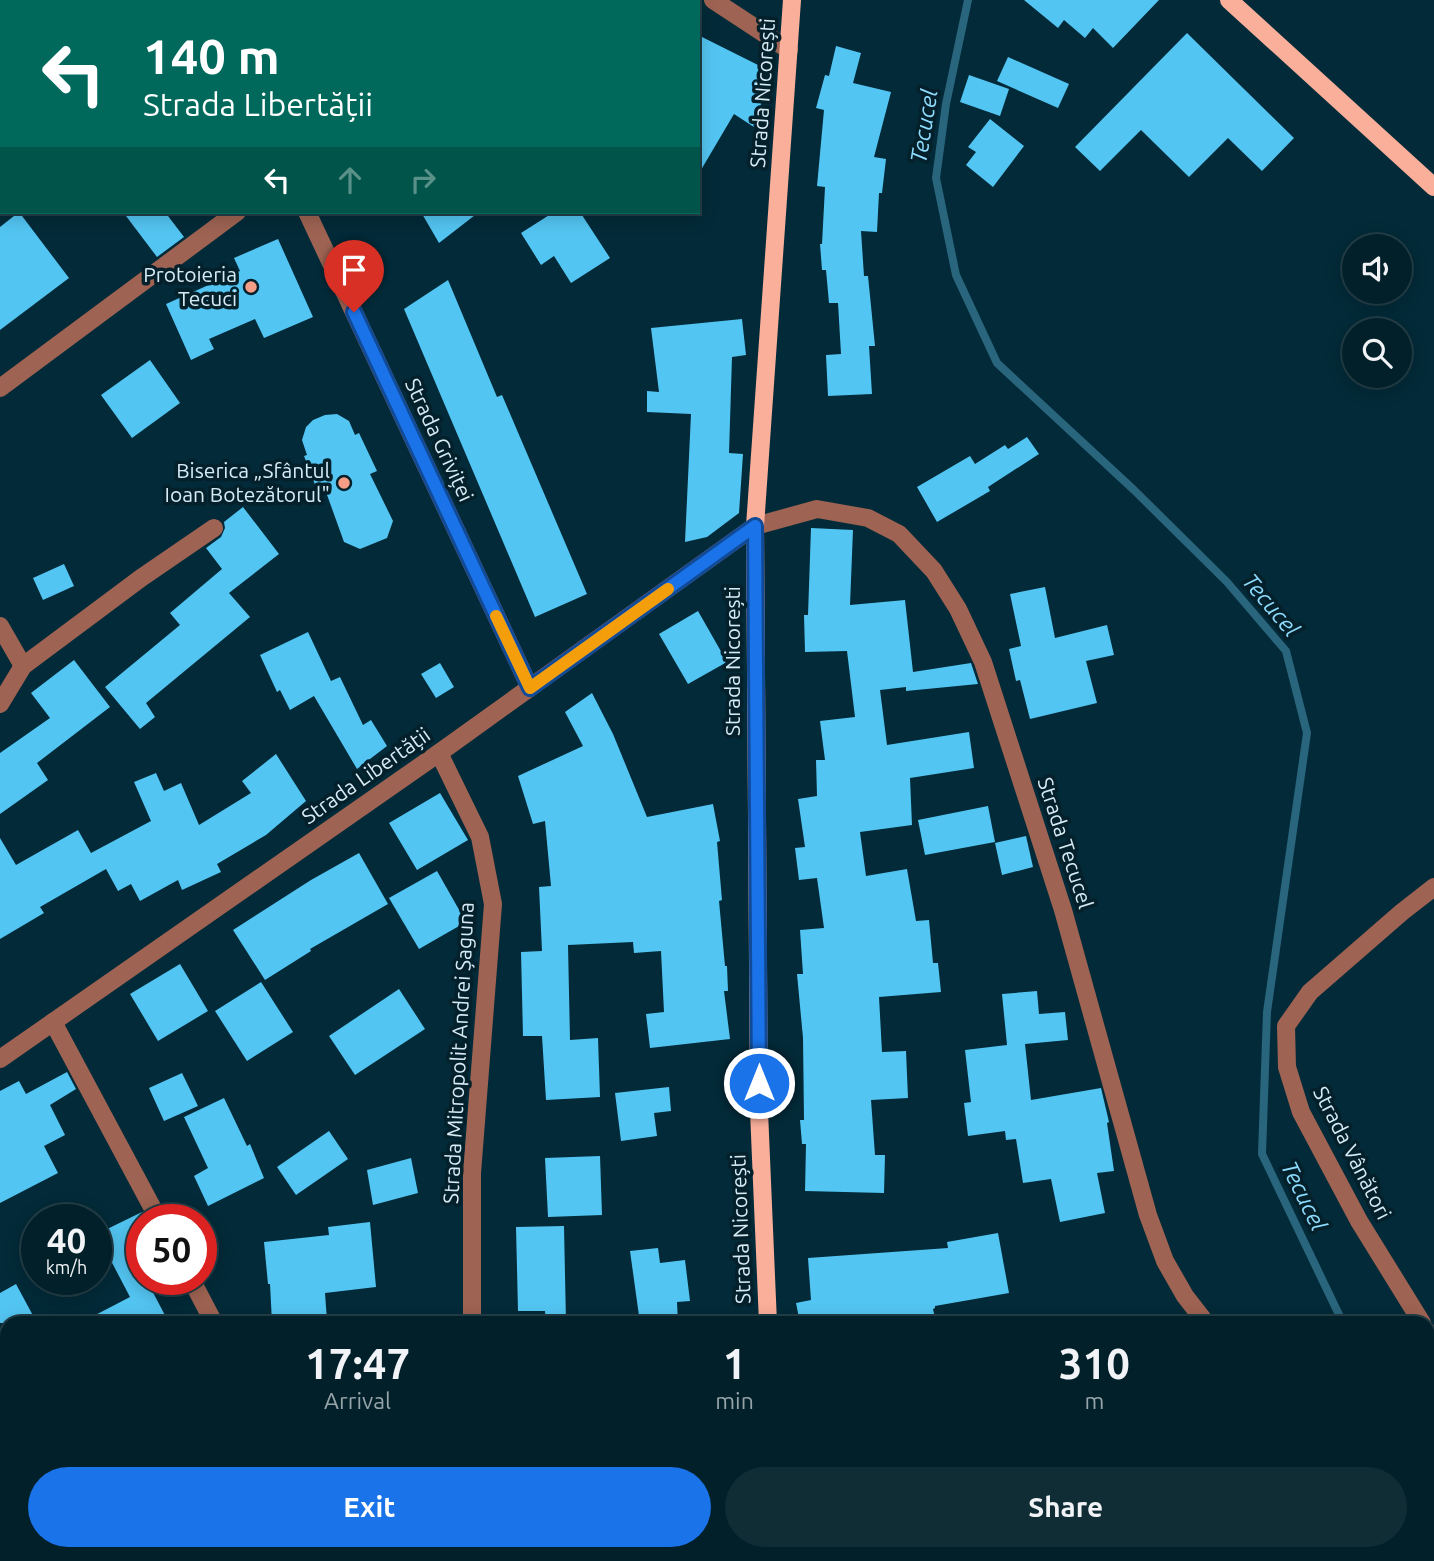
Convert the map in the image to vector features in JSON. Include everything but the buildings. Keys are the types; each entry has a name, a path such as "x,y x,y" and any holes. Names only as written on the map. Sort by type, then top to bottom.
{"main road":[{"name":"Strada Nicorești","path":"768,1316 759,1111 755,526 792,0"},
{"path":"1229,0 1434,187"}],"street":[{"path":"713,0 789,50"},
{"path":"0,388 234,214"},
{"name":"Strada Griviței","path":"308,214 530,688"},
{"name":"Strada Tecucel","path":"755,526 817,509 868,518 899,534 934,571 958,609 983,662 1063,910 1148,1215 1165,1261 1185,1296 1201,1316"},
{"name":"Strada Libertății","path":"0,1059 439,754 755,526"},
{"path":"0,704 23,666 141,578 214,528"},
{"path":"0,625 23,666"},
{"name":"Strada Mitropolit Andrei Șaguna","path":"439,754 480,837 493,904 472,1173 472,1316"},
{"name":"Strada Vânători","path":"1418,1316 1359,1221 1301,1112 1287,1067 1286,1027 1311,992 1434,887"},
{"path":"53,1022 150,1204"},
{"path":"199,1295 210,1316"}],"waterway":[{"name":"Tecucel","path":"968,0 946,104 936,178 956,275 997,363 1134,490 1227,582 1286,651 1307,733 1267,1012 1262,1154 1340,1316"}],"slow traffic":[{"path":"496,616 530,688 668,589"}],"place":[{"name":"Protoieria Tecuci","path":"251,287"},
{"name":"Biserica „Sfântul Ioan Botezătorul\"","path":"344,483"}],"route":[{"path":"354,312 530,688 755,526 759,1083"}]}
